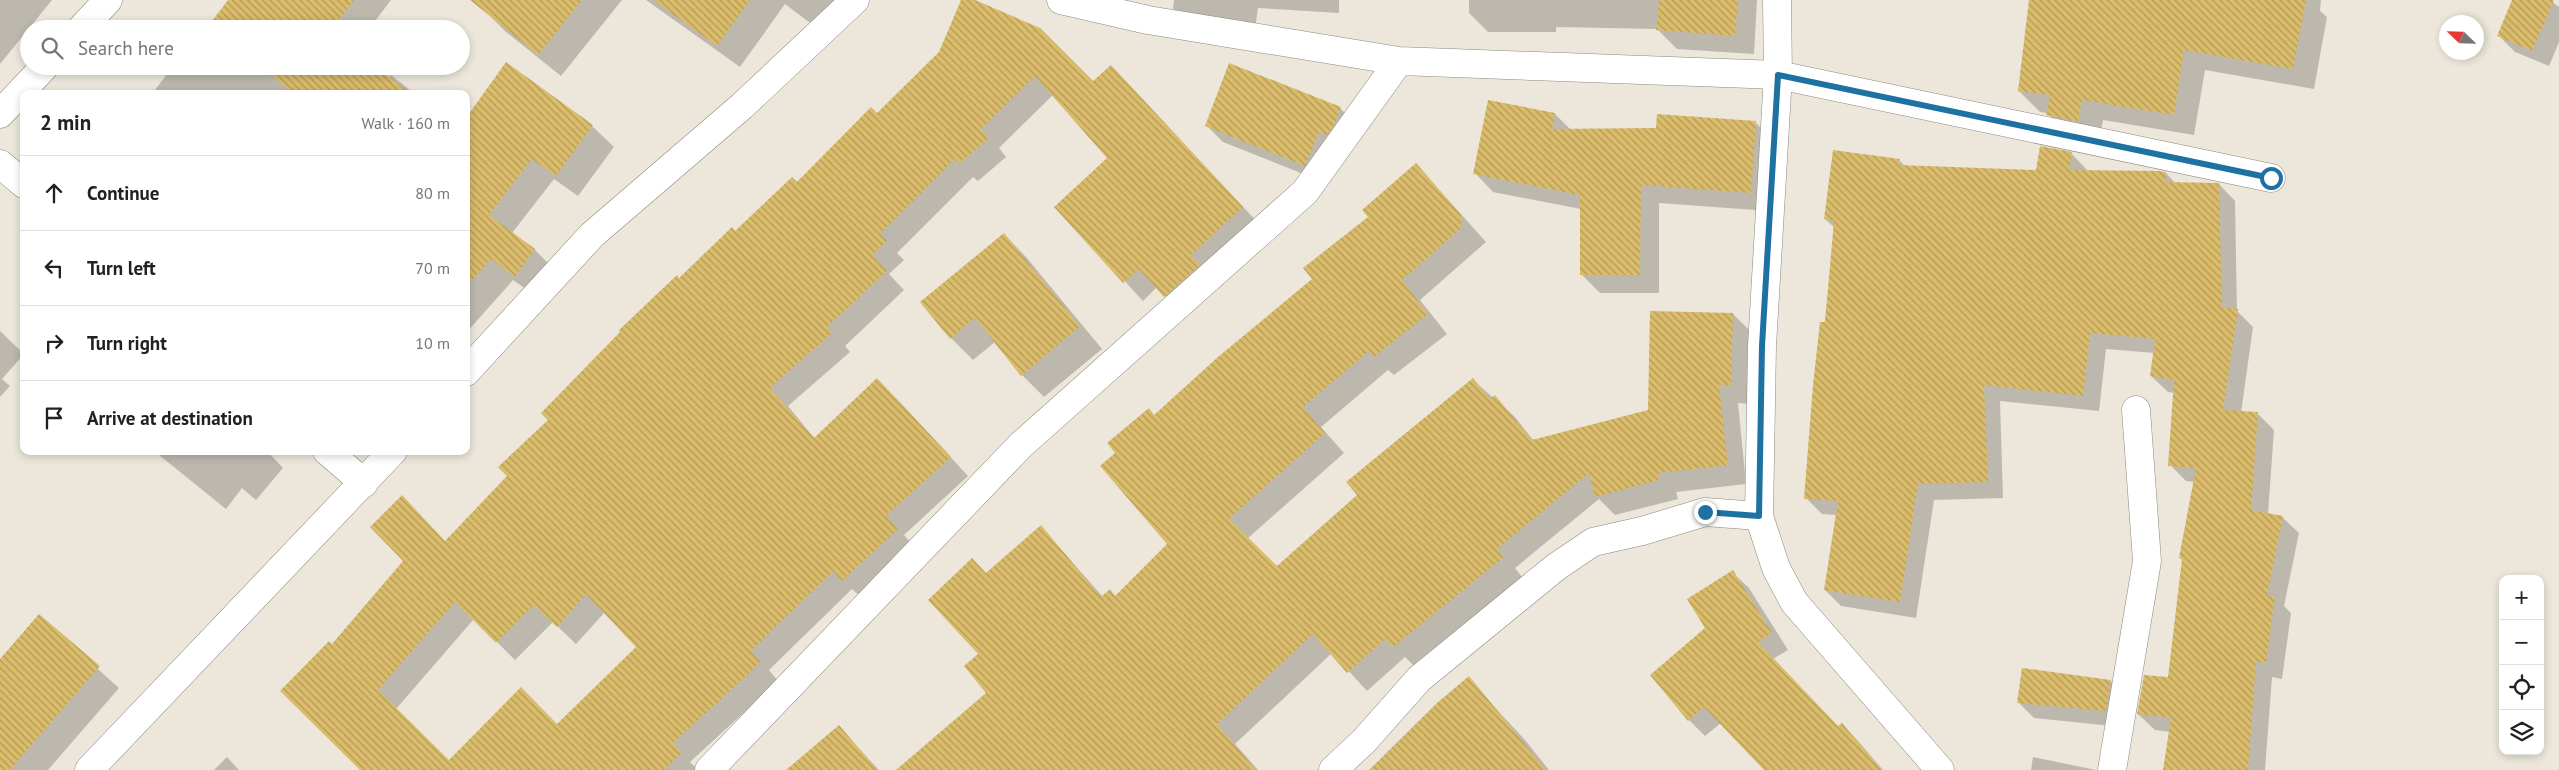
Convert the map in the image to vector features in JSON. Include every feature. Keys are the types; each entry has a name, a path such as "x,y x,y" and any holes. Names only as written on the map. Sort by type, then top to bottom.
{"street":[{"path":"89,20 108,0"},
{"path":"470,368 592,235 742,106 855,0"},
{"path":"1061,0 1148,20 1399,61 1778,75 2271,178"},
{"path":"1777,0 1778,75 1762,346 1759,516 1776,568 1794,602 1939,770"},
{"path":"709,770 1021,445 1305,192 1399,61"},
{"path":"22,90 37,75"},
{"path":"0,114 20,93"},
{"path":"0,164 20,181"},
{"path":"2112,770 2147,561 2136,410"},
{"path":"332,455 364,483"},
{"path":"88,770 389,455"},
{"path":"1333,770 1364,741 1419,679 1556,567 1593,542 1642,531 1705,512 1759,516"}],"building":[{"path":"228,0 354,0 339,20 213,20"},
{"path":"470,0 582,0 538,55"},
{"path":"653,0 750,0 717,46"},
{"path":"961,0 975,0 1040,28 1093,81 1111,65 1243,207 1191,255 1200,265 1164,297 1139,269 1123,283 1054,207 1107,158 1035,76 981,129 989,138 959,164 955,159 880,234 887,241 872,255 887,271 827,327 832,333 770,388 814,438 877,378 951,457 886,516 898,529 842,581 833,571 751,651 761,662 673,743 682,753 664,770 360,770 280,691 329,641 332,644 403,561 370,527 402,495 445,541 507,476 498,467 548,420 541,413 620,332 619,330 677,275 679,278 732,227 735,231 792,177 797,182 871,107 877,113 939,52","holes":["586,594 636,647 557,724 521,687 449,760 378,690 455,602 496,643 534,605 557,627"]},
{"path":"1659,0 1738,0 1735,36 1656,30"},
{"path":"2029,0 2306,0 2293,69 2184,50 2174,115 2082,100 2078,122 2046,115 2050,95 2018,91"},
{"path":"2512,0 2554,0 2532,51 2497,36"},
{"path":"506,62 593,125 556,176 532,159 489,215 535,249 515,277 491,259 470,283 470,112"},
{"path":"1229,63 1341,107 1334,125 1327,135 1319,132 1305,166 1205,126"},
{"path":"271,75 387,75 406,90 289,90"},
{"path":"1488,100 1555,113 1552,129 1656,128 1657,114 1756,121 1751,193 1641,185 1640,275 1580,275 1580,195 1473,174"},
{"path":"2040,146 2072,152 2069,170 2159,171 2166,172 2166,182 2219,183 2222,307 2238,309 2223,410 2258,412 2251,510 2283,516 2267,595 2275,596 2266,663 2256,662 2248,770 2163,770 2171,718 2137,714 2144,675 2168,677 2182,559 2179,558 2196,468 2168,466 2174,380 2150,376 2155,339 2090,333 2083,396 1984,385 1988,482 1918,484 1900,602 1824,590 1838,501 1804,499 1813,385 1820,322 1825,322 1834,221 1824,219 1833,150 1900,159 1899,165 2036,170"},
{"path":"1416,163 1461,215 1461,228 1402,280 1428,314 1374,357 1369,351 1303,407 1325,433 1229,519 1277,566 1357,495 1346,482 1473,378 1490,399 1495,395 1532,440 1648,410 1650,311 1733,313 1731,385 1719,385 1728,465 1658,473 1659,480 1595,497 1589,473 1497,549 1504,557 1393,647 1385,639 1347,673 1313,634 1217,724 1256,770 896,770 986,693 964,666 978,654 928,600 972,558 986,573 1041,525 1101,597 1110,589 1115,596 1167,544 1100,466 1115,453 1107,443 1149,408 1154,415 1218,357 1312,279 1303,268 1368,217 1362,210"},
{"path":"1004,233 1080,326 1021,376 975,318 950,339 920,302"},
{"path":"1733,570 1772,633 1758,642 1838,726 1842,723 1882,770 1764,770 1704,707 1688,721 1650,675 1705,628 1687,599"},
{"path":"39,614 100,666 10,770 0,770 0,659"},
{"path":"2022,668 2111,680 2106,711 2017,703"},
{"path":"1469,676 1546,770 1369,770 1437,703"},
{"path":"839,725 877,770 786,770"}],"route":[{"path":"1705,512 1759,516 1762,346 1778,75 2271,178"}]}
